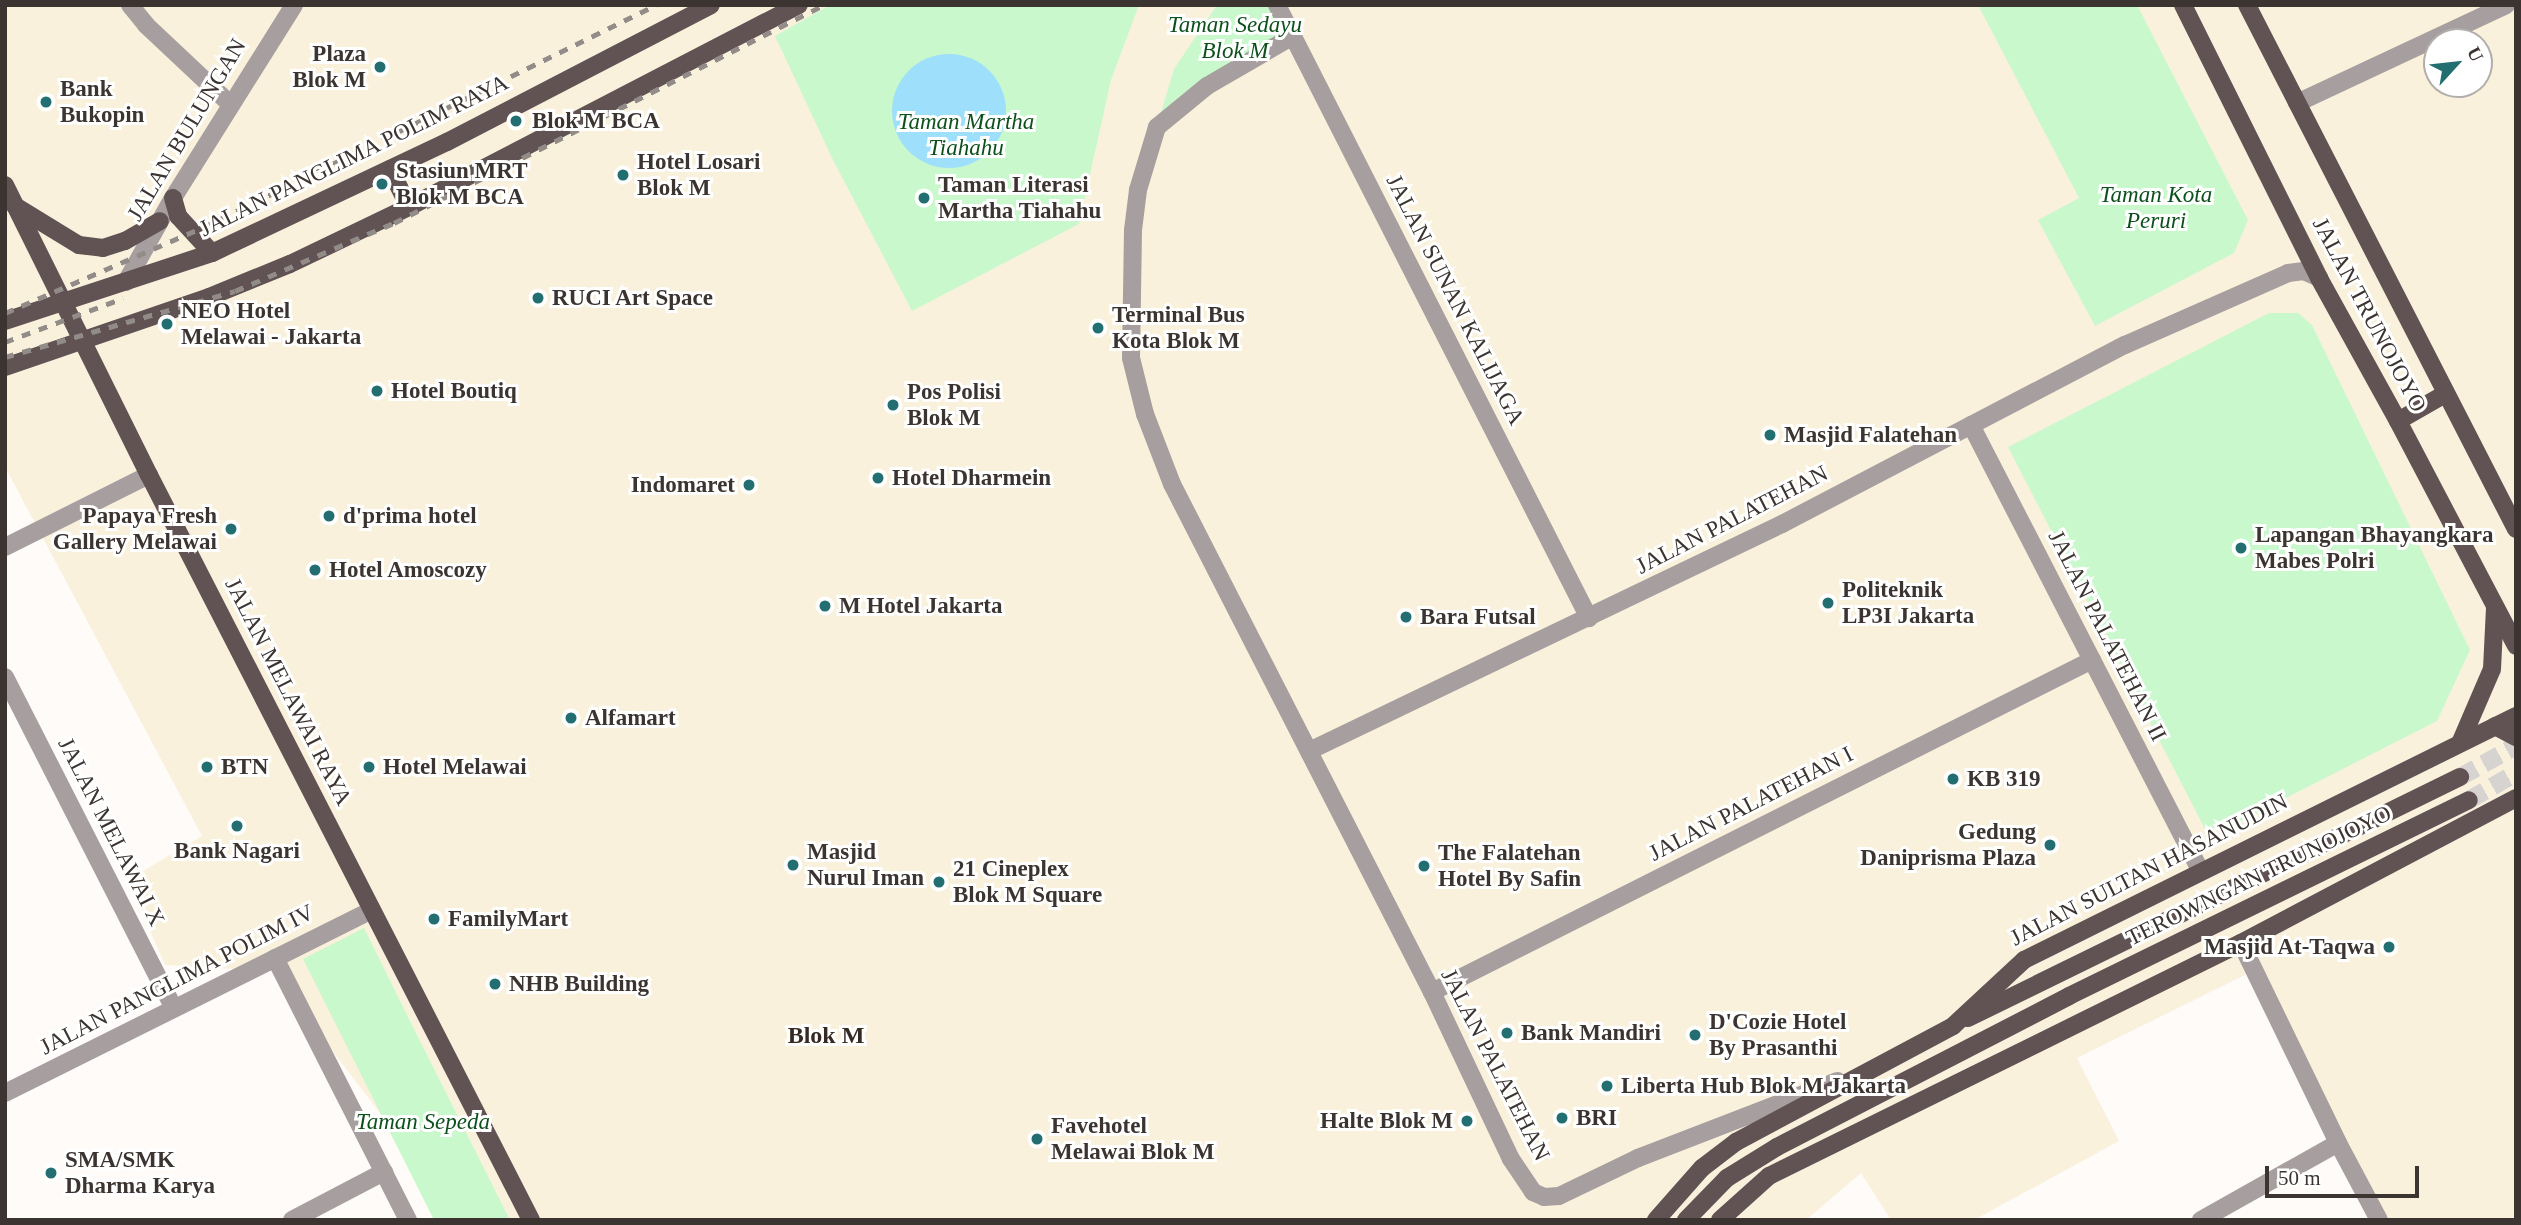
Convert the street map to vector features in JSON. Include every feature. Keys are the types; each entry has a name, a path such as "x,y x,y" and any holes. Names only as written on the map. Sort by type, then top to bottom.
{"main road":[{"name":"JALAN PANGLIMA POLIM RAYA","path":"5,321 212,253 390,169 710,5"},
{"path":"5,367 84,342 290,264 409,207 799,5"},
{"name":"JALAN TRUNOJOYO","path":"2183,5 2319,278 2516,646"},
{"name":"JALAN TRUNOJOYO","path":"2247,5 2516,529"},
{"path":"390,169 409,207"},
{"name":"JALAN MELAWAI RAYA","path":"5,185 149,475 531,1220"},
{"path":"173,198 178,216 212,253"},
{"path":"15,206 79,245 103,248 125,241 160,220"},
{"path":"2398,422 2445,394"},
{"path":"2461,741 2492,669 2495,603"},
{"name":"JALAN SULTAN HASANUDIN","path":"1656,1220 1702,1168 1736,1142 1866,1070 1953,1026 2024,960 2200,870 2516,716"},
{"path":"2495,726 2516,737"},
{"name":"TEROWNGAN TRUNOJOYO","path":"1953,1026 2460,777"},
{"path":"1720,1220 1769,1175 2241,943 2516,798"},
{"name":"TEROWNGAN TRUNOJOYO","path":"1686,1220 1708,1195 1746,1164 2070,996 2469,800"},
{"path":"2478,817 2516,813"},
{"path":"2022,1049 2070,996"}],"street":[{"path":"130,5 146,25 230,104"},
{"name":"JALAN BULUNGAN","path":"126,282 230,104 294,5"},
{"name":"JALAN SUNAN KALIJAGA","path":"1277,5 1589,618"},
{"path":"2297,103 2506,5"},
{"name":"JALAN PALATEHAN","path":"1293,36 1207,86 1157,127 1138,190 1129,295 1130,345 1145,414 1172,484 1432,992 1511,1159 1533,1192 1544,1197 1573,1191 1637,1158 1866,1070"},
{"path":"2288,273 2297,257 2301,241"},
{"path":"2288,273 2304,271 2319,278"},
{"name":"JALAN PALATEHAN","path":"1309,751 1782,524 2125,345 2288,273"},
{"name":"JALAN PALATEHAN II","path":"1970,425 2200,870"},
{"path":"5,547 149,475"},
{"name":"JALAN PALATEHAN I","path":"1432,992 2092,660"},
{"name":"JALAN MELAWAI X","path":"5,677 174,1008"},
{"name":"JALAN PANGLIMA POLIM IV","path":"5,1093 372,910"},
{"path":"2241,943 2338,1143 2379,1220"},
{"path":"275,958 408,1220"},
{"path":"2201,1220 2338,1143"},
{"path":"292,1220 384,1172"}],"shaded area":[{"path":"5,5 2516,5 2516,1220 2373,1220 2253,971 2077,1058 2119,1141 1974,1220 1891,1220 1861,1173 1806,1220 462,1220 271,971 165,965 128,880 202,836 5,467"}],"green space":[{"name":"Taman Martha Tiahahu","path":"830,5 1139,5 1111,80 1079,224 912,311 832,158 775,36"},
{"name":"Taman Sedayu Blok M","path":"1217,5 1270,5 1288,46 1159,119 1174,69"},
{"name":"Taman Kota Peruri","path":"1978,5 2137,5 2248,220 2234,253 2095,326 2038,220 2079,198"},
{"name":"Lapangan Bhayangkara Mabes Polri","path":"2269,313 2298,313 2312,325 2470,650 2437,721 2227,828 2205,829 2008,447"},
{"name":"Taman Sepeda","path":"364,928 510,1220 434,1220 303,959"}],"water":[{"path":"949,54 971,58 989,71 1002,89 1006,111 1002,133 989,151 971,164 949,168 927,164 909,151 896,133 892,111 896,89 909,71 927,58"}],"tunnel":[{"path":"2460,777 2516,746"},
{"path":"2469,800 2516,773"}],"railway":[{"path":"5,313 204,227 656,5"},
{"path":"5,357 235,291 394,223 823,5"},
{"path":"5,342 123,298"}],"place":[{"name":"Plaza Blok M","path":"380,67"},
{"name":"Bank Bukopin","path":"46,102"},
{"name":"Blok M BCA","path":"516,121"},
{"name":"Hotel Losari Blok M","path":"623,175"},
{"name":"Stasiun MRT Blok M BCA","path":"382,184"},
{"name":"Taman Literasi Martha Tiahahu","path":"924,198"},
{"name":"RUCI Art Space","path":"538,298"},
{"name":"NEO Hotel Melawai - Jakarta","path":"167,324"},
{"name":"Terminal Bus Kota Blok M","path":"1098,328"},
{"name":"Hotel Boutiq","path":"377,391"},
{"name":"Pos Polisi Blok M","path":"893,405"},
{"name":"Masjid Falatehan","path":"1770,435"},
{"name":"Hotel Dharmein","path":"878,478"},
{"name":"Indomaret","path":"749,485"},
{"name":"d'prima hotel","path":"329,516"},
{"name":"Papaya Fresh Gallery Melawai","path":"231,529"},
{"name":"Lapangan Bhayangkara Mabes Polri","path":"2241,548"},
{"name":"Hotel Amoscozy","path":"315,570"},
{"name":"Politeknik LP3I Jakarta","path":"1828,603"},
{"name":"M Hotel Jakarta","path":"825,606"},
{"name":"Bara Futsal","path":"1406,617"},
{"name":"Alfamart","path":"571,718"},
{"name":"BTN","path":"207,767"},
{"name":"Hotel Melawai","path":"369,767"},
{"name":"KB 319","path":"1953,779"},
{"name":"Bank Nagari","path":"237,826"},
{"name":"Gedung Daniprisma Plaza","path":"2050,845"},
{"name":"Masjid Nurul Iman","path":"793,865"},
{"name":"The Falatehan Hotel By Safin","path":"1424,866"},
{"name":"21 Cineplex Blok M Square","path":"939,882"},
{"name":"FamilyMart","path":"434,919"},
{"name":"Masjid At-Taqwa","path":"2389,947"},
{"name":"NHB Building","path":"495,984"},
{"name":"Bank Mandiri","path":"1507,1033"},
{"name":"D'Cozie Hotel By Prasanthi","path":"1695,1035"},
{"name":"Liberta Hub Blok M Jakarta","path":"1607,1086"},
{"name":"BRI","path":"1562,1118"},
{"name":"Halte Blok M","path":"1467,1121"},
{"name":"Favehotel Melawai Blok M","path":"1037,1139"},
{"name":"SMA/SMK Dharma Karya","path":"51,1173"}],"district":[{"name":"Blok M","path":"826,1036"}]}
